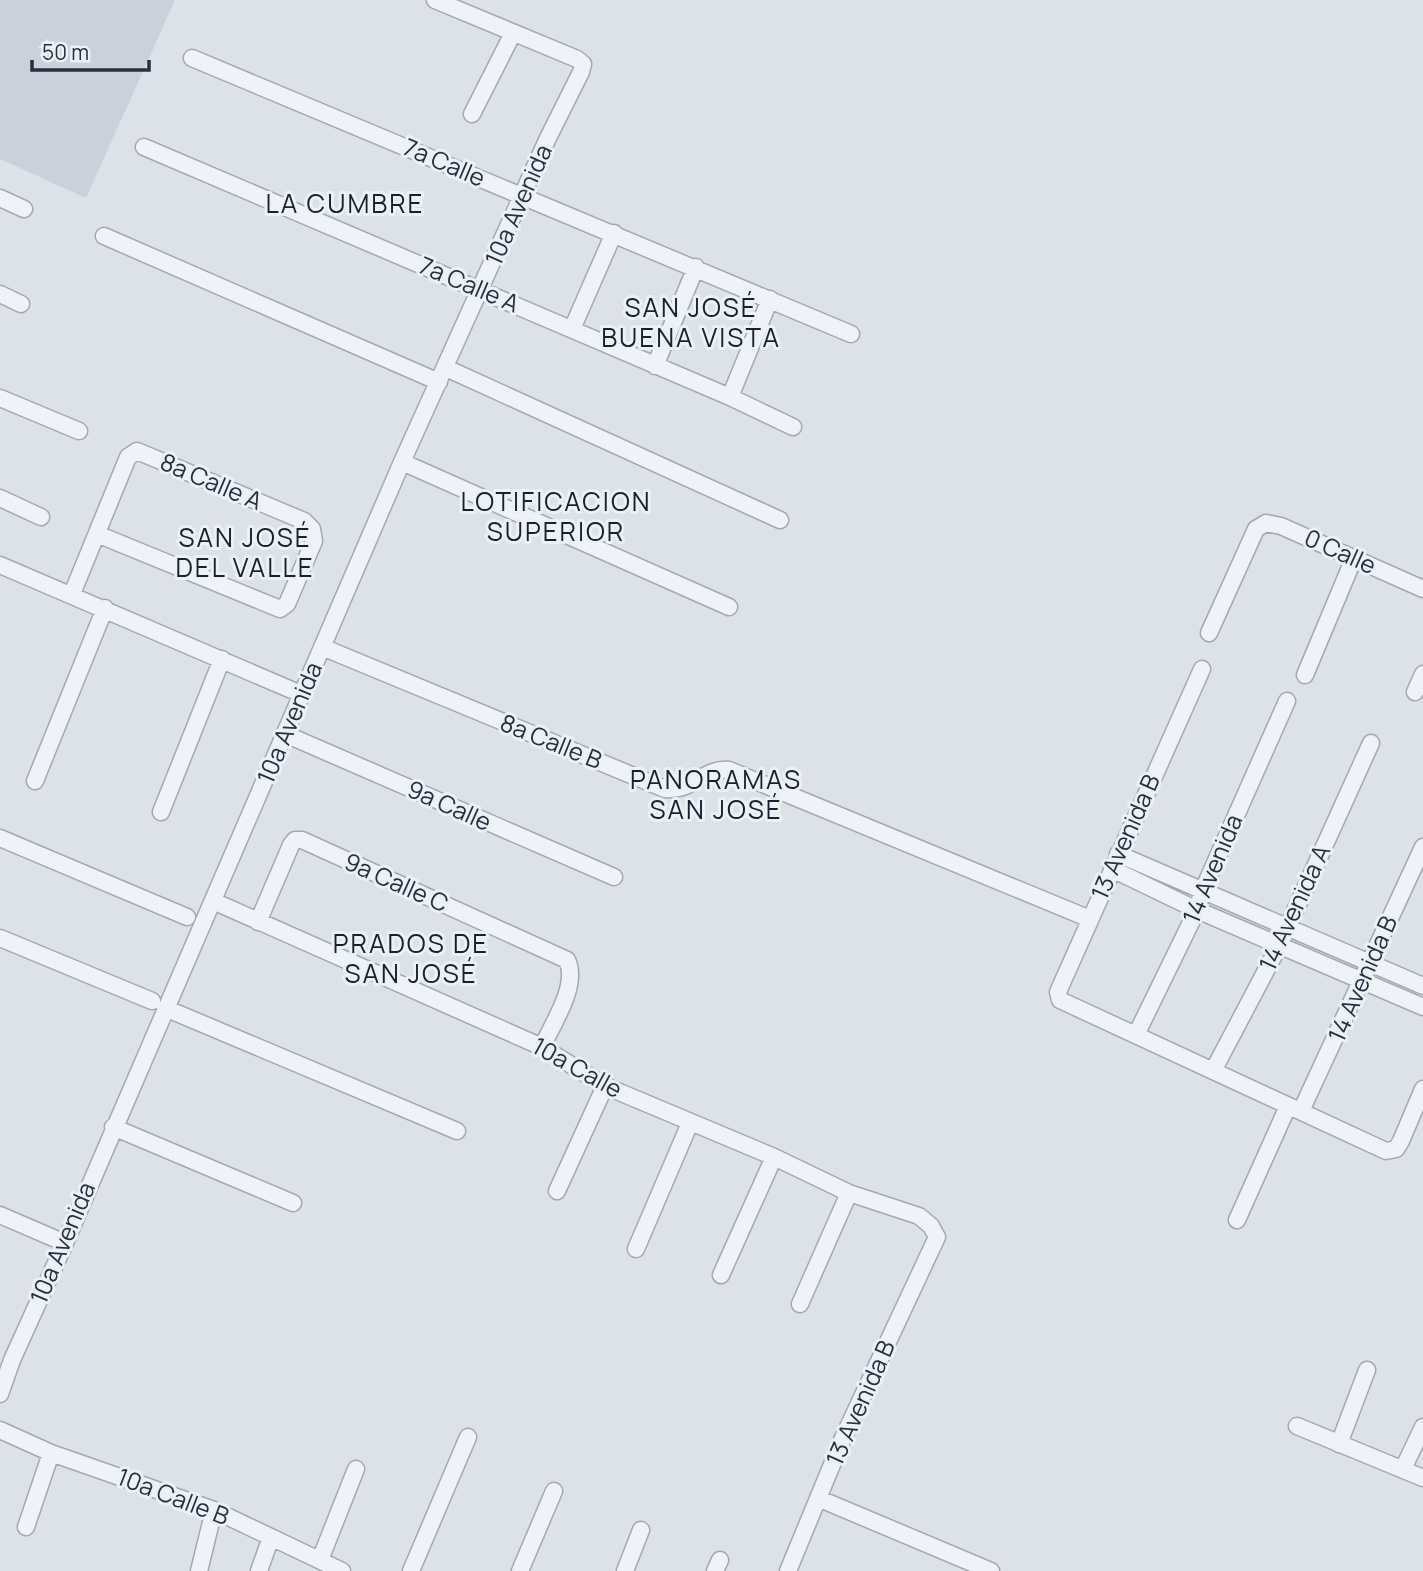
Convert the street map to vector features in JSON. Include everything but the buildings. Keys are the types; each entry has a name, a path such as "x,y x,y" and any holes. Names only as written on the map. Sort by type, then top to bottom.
{"street":[{"path":"435,0 513,33 472,114"},
{"name":"10a Avenida","path":"0,1394 6,1358 65,1243 113,1127 159,1004 213,901 402,462 581,72 583,64 577,59 513,33"},
{"name":"7a Calle","path":"192,58 851,334"},
{"name":"7a Calle A","path":"144,147 730,397 793,427"},
{"path":"0,198 24,209"},
{"path":"572,329 614,233"},
{"path":"104,236 442,375 780,520"},
{"path":"655,366 696,267"},
{"path":"0,294 21,304"},
{"path":"730,397 770,299"},
{"path":"0,398 79,431"},
{"name":"8a Calle A","path":"136,451 304,521 312,529 314,541 287,604 280,609 272,608 97,534 128,457 136,451"},
{"path":"402,462 729,607"},
{"path":"0,498 41,516"},
{"name":"0 Calle","path":"1209,633 1256,529 1266,523 1281,526 1423,589"},
{"path":"72,594 97,534"},
{"path":"1305,675 1353,558"},
{"path":"0,565 301,694"},
{"path":"35,781 105,608"},
{"name":"8a Calle B","path":"322,647 665,789 683,789 716,771 729,770 1090,919"},
{"path":"161,812 222,659"},
{"name":"13 Avenida B","path":"1136,1035 1064,1005 1058,992 1202,669"},
{"path":"1415,692 1423,674"},
{"name":"14 Avenida","path":"1136,1035 1197,910 1203,890 1287,701"},
{"name":"9a Calle","path":"285,734 614,877"},
{"name":"14 Avenida A","path":"1213,1071 1280,944 1371,743"},
{"path":"0,838 187,917"},
{"name":"9a Calle C","path":"258,922 291,845 295,839 302,840 567,960 572,971 569,985 542,1047"},
{"name":"14 Avenida B","path":"1237,1220 1363,980 1423,847"},
{"path":"1115,861 1203,890 1423,986"},
{"path":"1115,861 1197,910 1423,1007"},
{"name":"10a Calle","path":"213,901 542,1047 605,1086 774,1157 849,1193 919,1216 931,1226 937,1237"},
{"path":"0,938 457,1130"},
{"path":"1136,1035 1386,1151 1396,1149 1401,1142 1423,1089"},
{"path":"557,1191 605,1086"},
{"path":"636,1249 690,1123"},
{"path":"113,1127 293,1203"},
{"path":"721,1275 774,1157"},
{"path":"800,1304 849,1193"},
{"path":"0,1215 65,1243"},
{"name":"13 Avenida B","path":"788,1571 843,1438 937,1237"},
{"path":"1339,1444 1367,1370"},
{"path":"1297,1426 1423,1478"},
{"path":"1404,1469 1423,1427"},
{"name":"10a Calle B","path":"0,1430 51,1452 214,1510 329,1566"},
{"path":"411,1571 468,1437"},
{"path":"26,1527 51,1452"},
{"path":"329,1566 356,1469"},
{"path":"520,1571 555,1491"},
{"path":"820,1499 991,1571"},
{"path":"199,1571 214,1510"},
{"path":"625,1571 641,1530"},
{"path":"259,1571 271,1537"}],"shaded area":[{"path":"0,0 175,0 86,198 0,159"}],"district":[{"name":"LA CUMBRE","path":"345,204"},
{"name":"SAN JOSÉ BUENA VISTA","path":"691,323"},
{"name":"LOTIFICACION SUPERIOR","path":"556,517"},
{"name":"SAN JOSÉ DEL VALLE","path":"245,553"},
{"name":"PANORAMAS SAN JOSÉ","path":"716,795"},
{"name":"PRADOS DE SAN JOSÉ","path":"411,959"}]}
